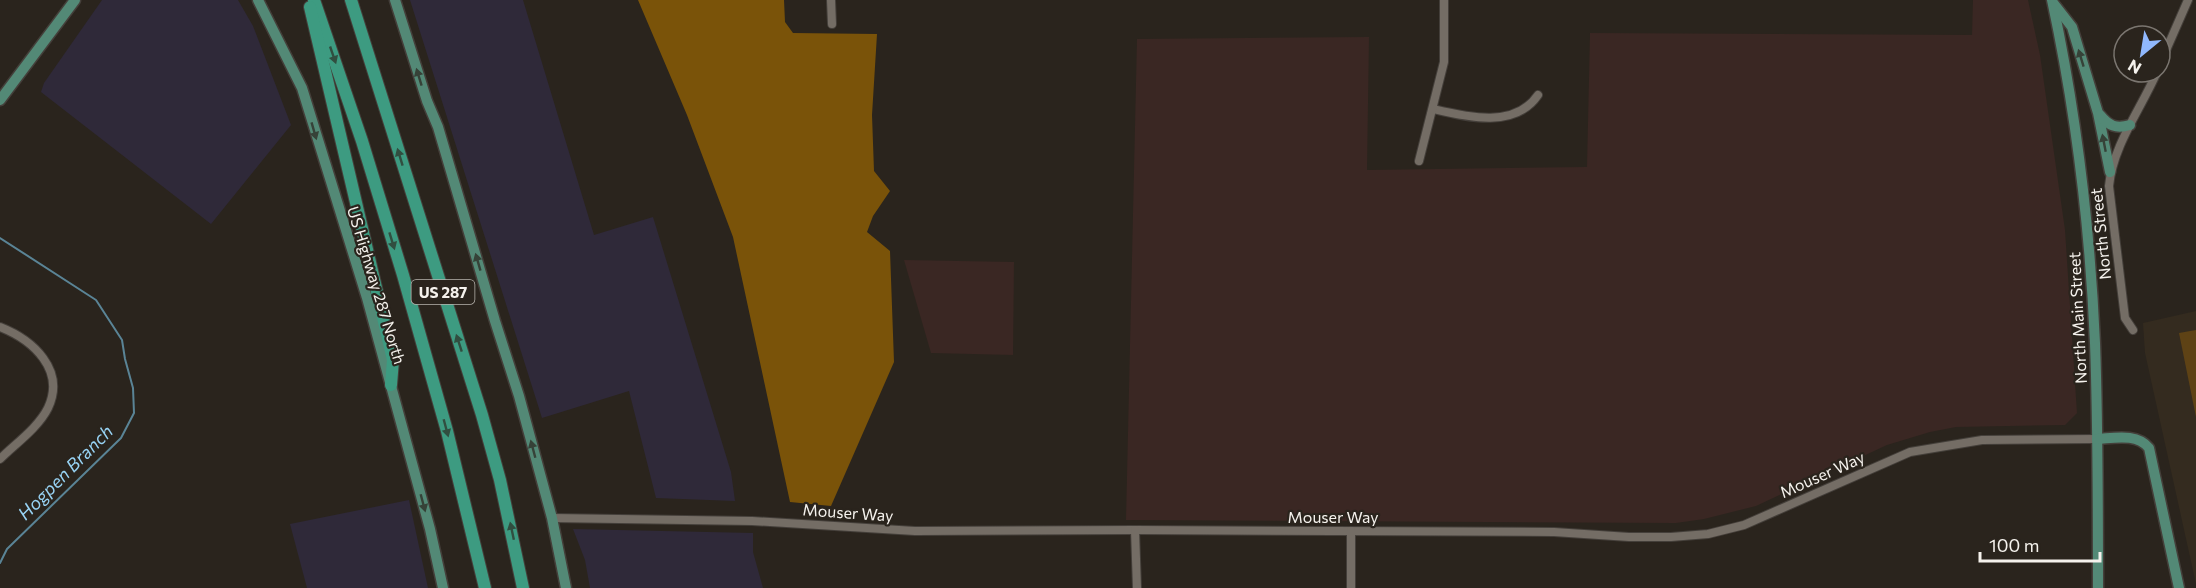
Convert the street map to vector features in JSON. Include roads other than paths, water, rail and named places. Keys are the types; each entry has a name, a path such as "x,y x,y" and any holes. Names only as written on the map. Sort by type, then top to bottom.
{"highway":[{"path":"309,0 311,17 393,360 391,386"},
{"name":"US 287","path":"314,0 362,141 406,286 447,431 485,588"},
{"name":"US 287","path":"351,0 482,415 500,480 523,588"}],"main road":[{"path":"0,100 75,0"},
{"name":"US Highway 287 North","path":"258,0 302,87 367,298 430,529 442,588"},
{"path":"395,0 457,190 519,396 552,518 566,588"},
{"path":"2052,1 2072,27 2098,114 2110,172"},
{"name":"North Main Street","path":"2052,1 2084,195 2095,340 2098,588"},
{"path":"2098,114 2106,123 2113,126 2120,128 2130,125"},
{"path":"2097,439 2130,438 2141,441 2149,448 2179,588"}],"street":[{"path":"831,0 832,24"},
{"path":"1419,161 1444,62 1444,0"},
{"path":"2172,37 2188,0"},
{"name":"North Street","path":"2133,330 2126,318 2109,198 2110,172 2151,84"},
{"path":"1433,109 1475,117 1515,114 1532,104 1538,95"},
{"path":"0,327 11,331 31,345 45,359 52,371 53,384 48,409 0,459"},
{"name":"Mouser Way","path":"552,518 752,521 915,531 1554,532 1629,537 1708,534 1744,525 1910,452 1982,440 2097,439"},
{"path":"1136,530 1137,588"},
{"path":"1351,531 1351,588"}],"waterway":[{"name":"Hogpen Branch","path":"0,238 96,300 122,340 133,388 134,413 121,438 7,549 0,563"}]}
